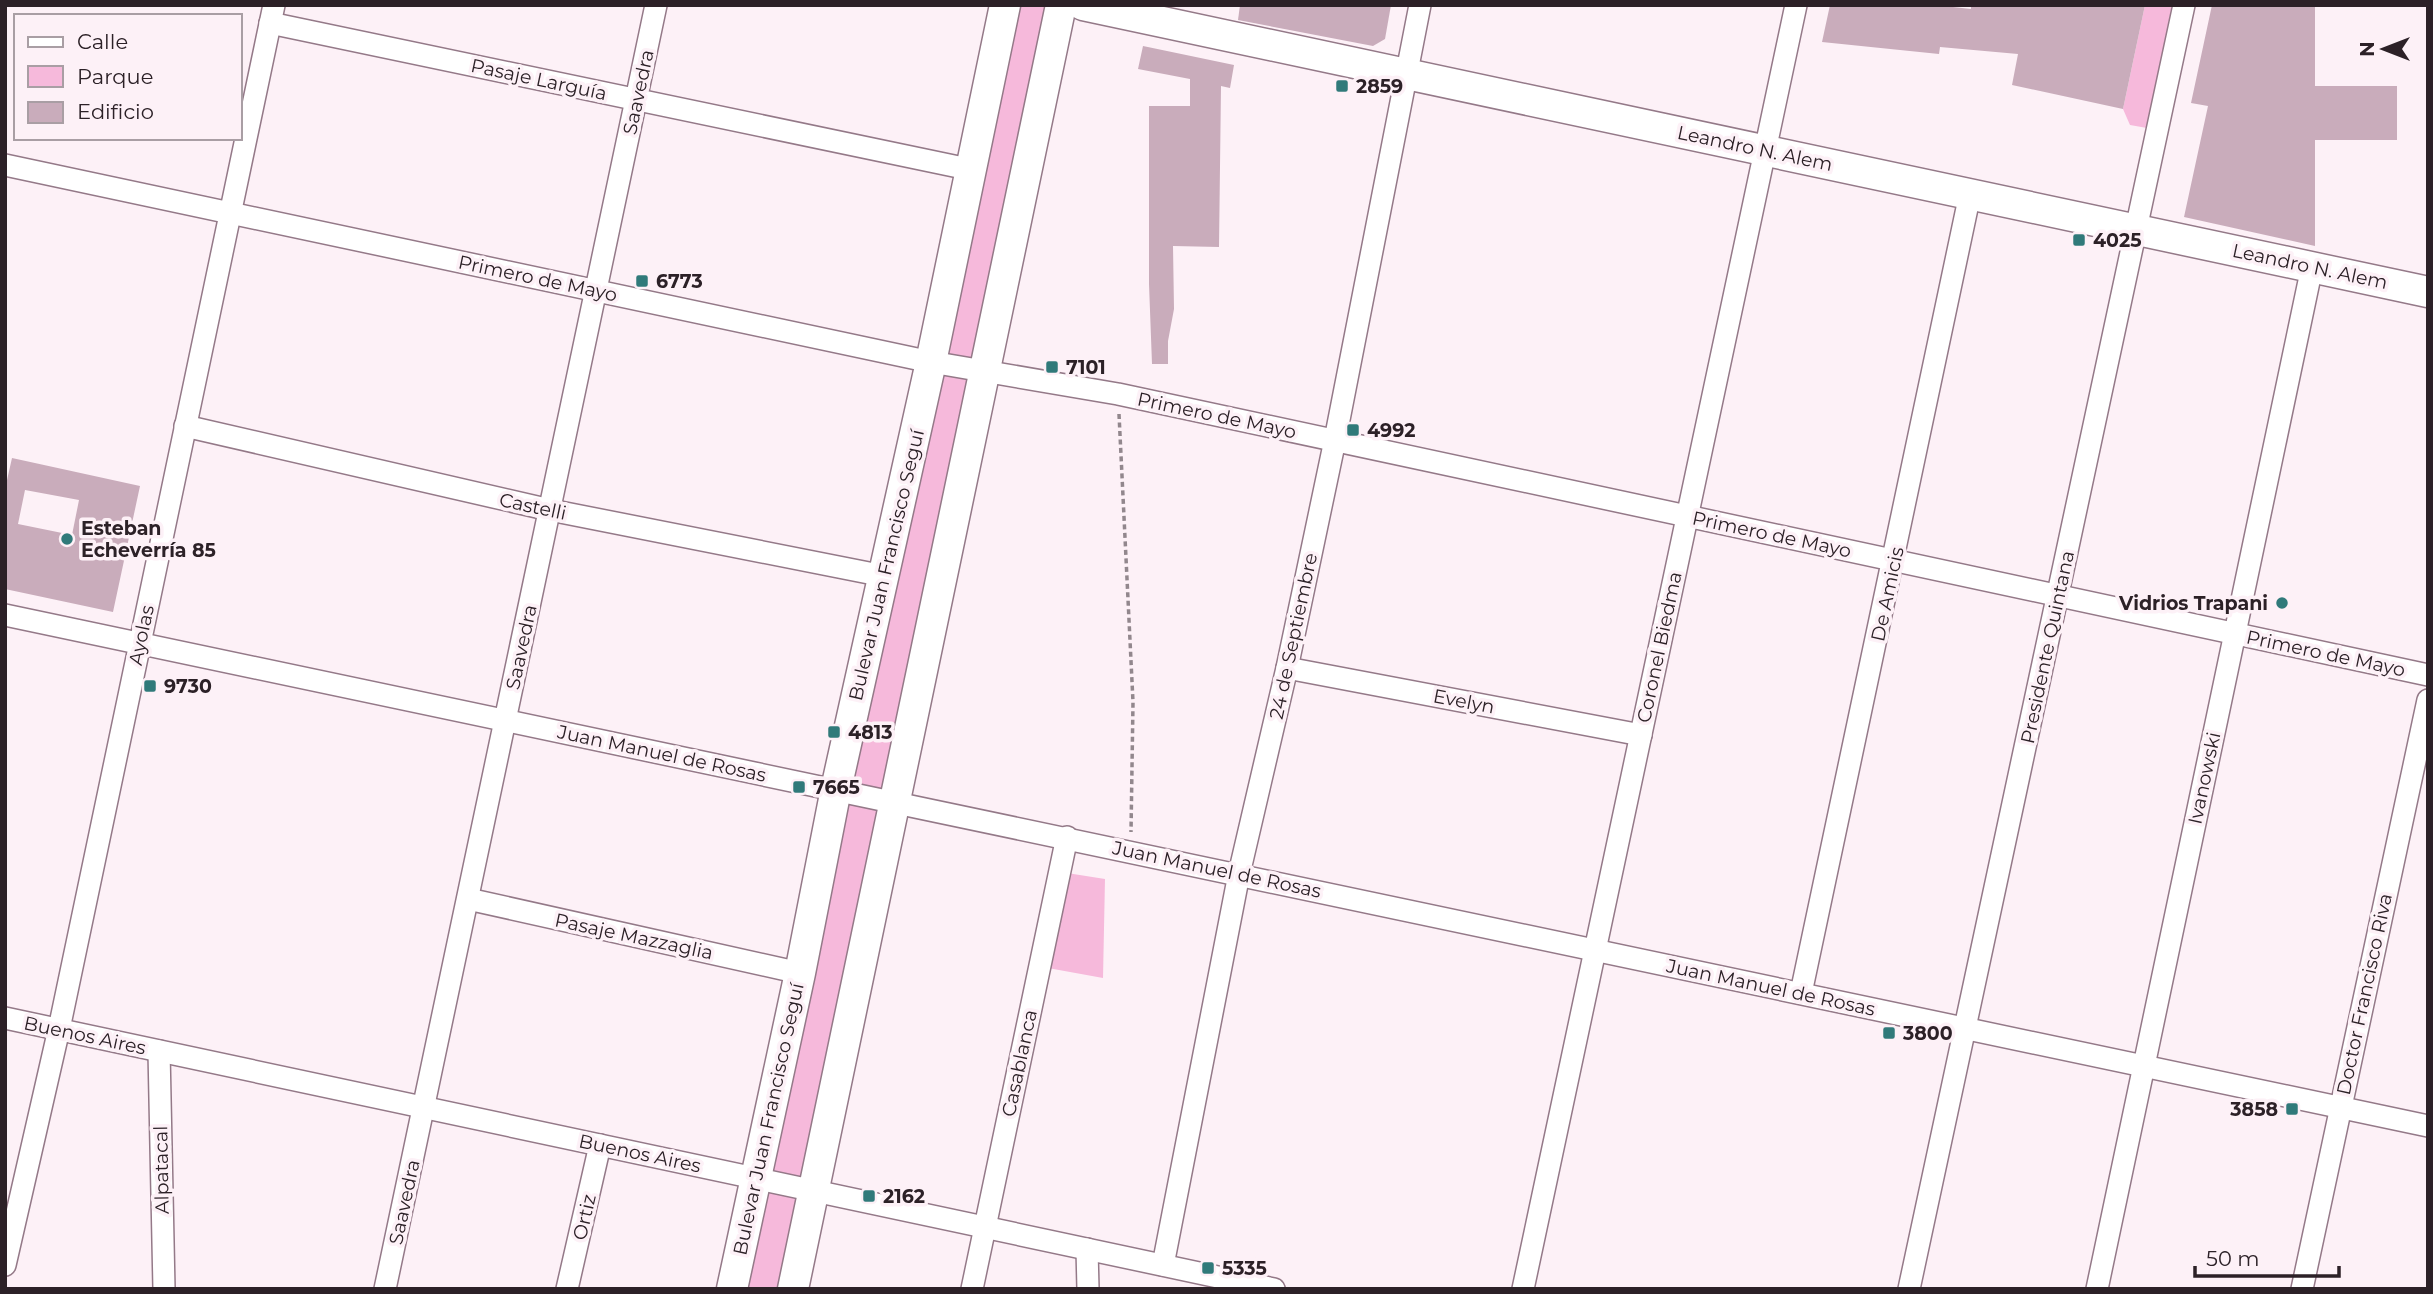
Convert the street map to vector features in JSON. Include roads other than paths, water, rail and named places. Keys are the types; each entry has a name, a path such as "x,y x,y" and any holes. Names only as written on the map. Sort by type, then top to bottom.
{"main road":[{"name":"Bulevar Juan Francisco Seguí","path":"732,1289 800,973 836,789 931,362 1006,5"},
{"path":"793,1289 1061,5"},
{"name":"Leandro N. Alem","path":"1083,5 2428,292"}],"street":[{"name":"Saavedra","path":"385,1289 656,5"},
{"name":"24 de Septiembre","path":"1163,1265 1239,874 1287,668 1335,440 1420,5"},
{"name":"Coronel Biedma","path":"1523,1289 1796,5"},
{"name":"Presidente Quintana","path":"1909,1289 2184,5"},
{"name":"Pasaje Larguía","path":"272,14 636,100 972,170"},
{"name":"Ayolas","path":"5,1265 59,1029 272,14"},
{"name":"Primero de Mayo","path":"5,165 931,362 1118,394 2428,675"},
{"name":"De Amicis","path":"1801,993 1970,194"},
{"name":"Ivanowski","path":"2096,1289 2312,267"},
{"name":"Castelli","path":"185,426 550,510 884,576"},
{"name":"Juan Manuel de Rosas","path":"5,615 2428,1126"},
{"name":"Evelyn","path":"1287,668 1641,735"},
{"name":"Doctor Francisco Riva","path":"2302,1289 2428,700"},
{"name":"Casablanca","path":"972,1289 1067,837"},
{"name":"Pasaje Mazzaglia","path":"468,900 800,973"},
{"name":"Buenos Aires","path":"5,1018 1274,1289"},
{"name":"Alpatacal","path":"159,1051 164,1289"},
{"name":"Ortiz","path":"567,1289 600,1145"},
{"path":"1087,1249 1088,1289"}],"place":[{"name":"2859","path":"1342,86"},
{"name":"4025","path":"2079,240"},
{"name":"6773","path":"642,281"},
{"name":"7101","path":"1052,367"},
{"name":"4992","path":"1353,430"},
{"name":"Esteban Echeverría 85","path":"67,539"},
{"name":"Vidrios Trapani","path":"2282,603"},
{"name":"9730","path":"150,686"},
{"name":"4813","path":"834,732"},
{"name":"7665","path":"799,787"},
{"name":"3800","path":"1889,1033"},
{"name":"3858","path":"2292,1109"},
{"name":"2162","path":"869,1196"},
{"name":"5335","path":"1208,1268"}]}
